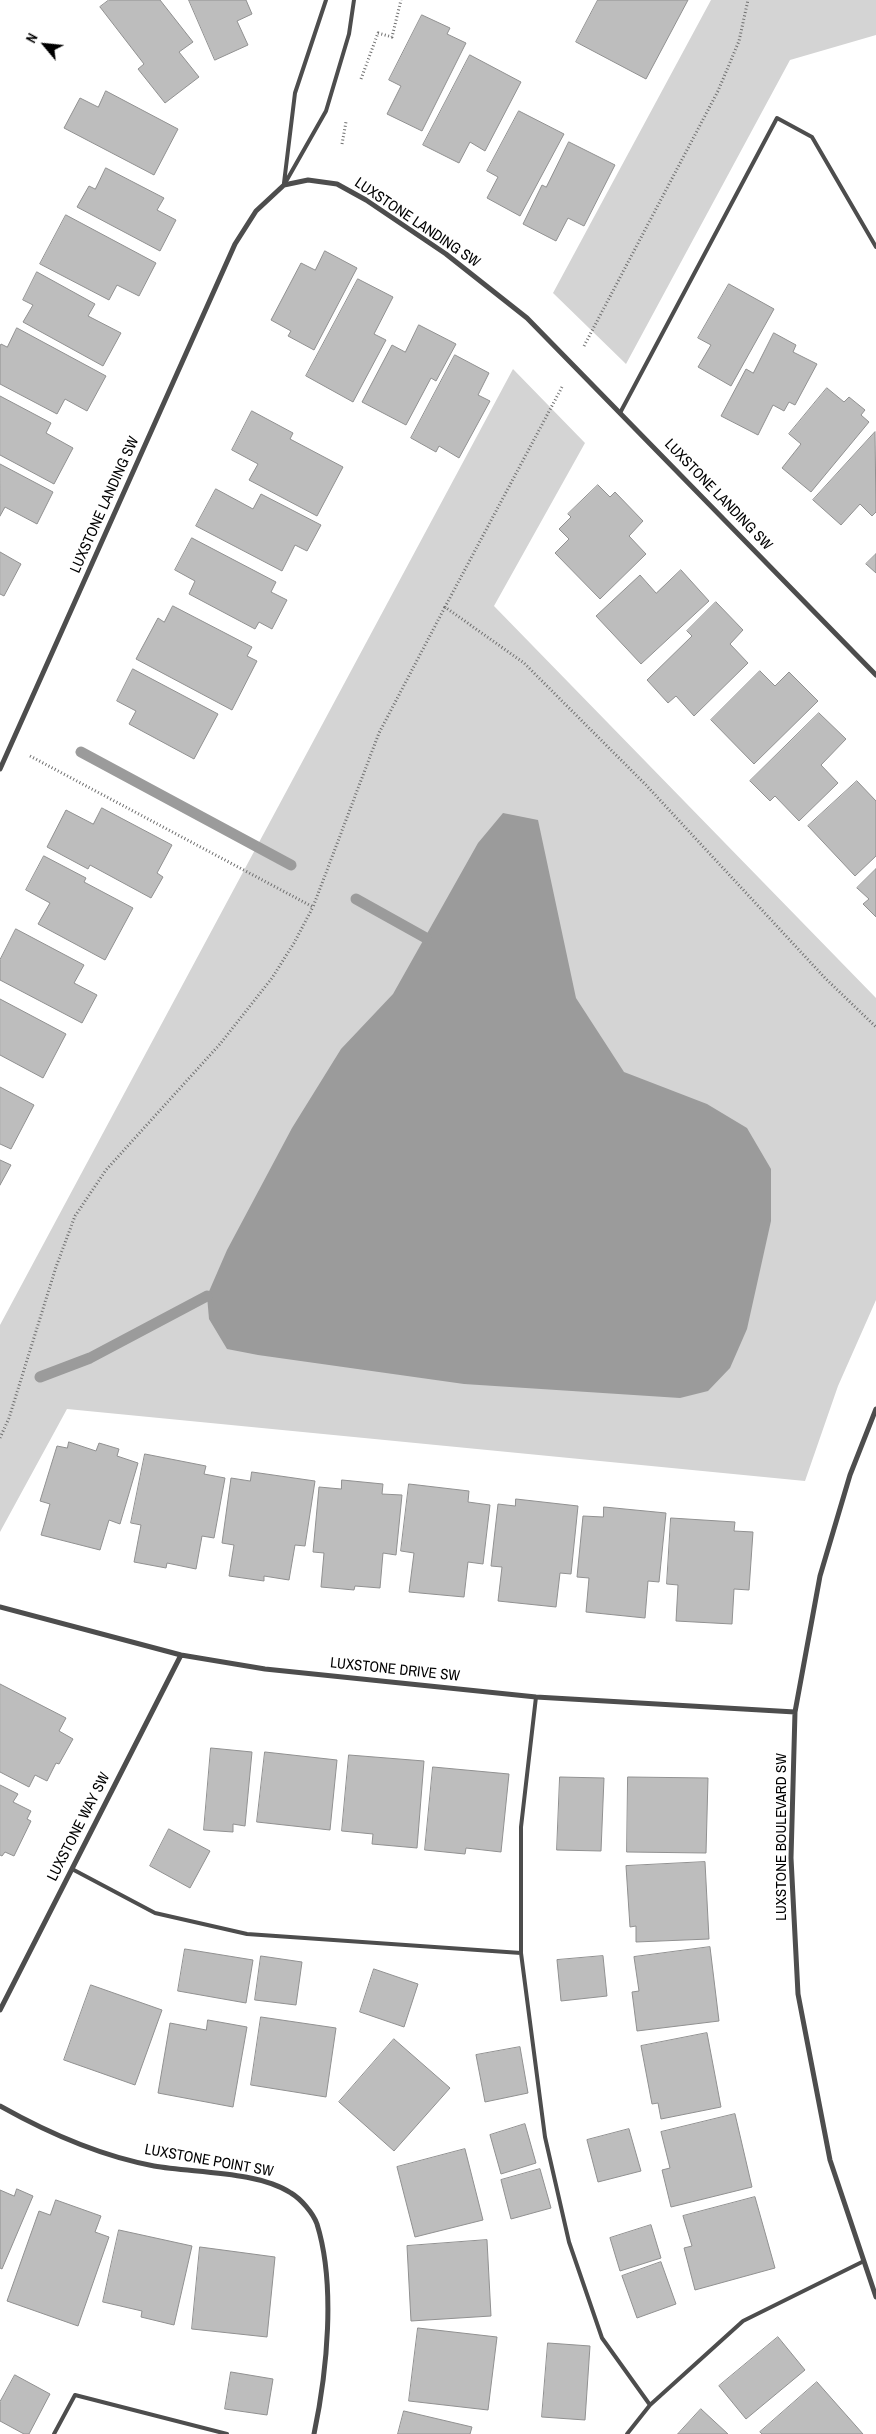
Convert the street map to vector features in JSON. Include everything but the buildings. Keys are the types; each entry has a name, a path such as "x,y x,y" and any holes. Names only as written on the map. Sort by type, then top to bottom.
{"street":[{"name":"LUXSTONE LANDING SW","path":"0,769 236,244 256,212 284,185 308,180 337,184 366,200 446,254 527,318 876,675"},
{"name":"LUXSTONE BOULEVARD SW","path":"876,1409 850,1475 820,1576 795,1712 791,1858 798,1994 830,2160 876,2297"},
{"name":"LUXSTONE DRIVE SW","path":"0,1607 181,1655 264,1669 536,1697 795,1712"},
{"name":"LUXSTONE WAY SW","path":"0,2010 181,1655"},
{"name":"LUXSTONE POINT SW","path":"0,2106 32,2124 79,2144 153,2165 271,2182 292,2194 308,2209 316,2223 328,2283 323,2392 314,2434"}],"lane":[{"path":"284,185 295,93 326,0"},
{"path":"284,185 326,111 349,34 354,0"},
{"path":"620,413 777,118 812,137 876,247"},
{"path":"536,1697 521,1827 521,1953 545,2137 568,2242 602,2338 650,2405"},
{"path":"72,1869 155,1913 247,1934 521,1953"},
{"path":"627,2434 650,2405 743,2321 864,2261"},
{"path":"54,2434 75,2396 227,2434"}],"path":[{"path":"359,84 378,32 392,37 401,0"},
{"path":"0,1438 9,1418 56,1267 75,1216 106,1170 220,1044 272,978 294,943 313,907 378,733 718,91 739,41 748,0"},
{"path":"342,144 346,118"},
{"path":"445,607 524,663 646,785 825,978 876,1027"},
{"path":"11,747 313,907"}],"shaded area":[{"path":"711,0 876,0 876,35 790,60 626,364 553,293"},
{"path":"513,369 585,443 494,606 876,998 876,1300 838,1386 805,1481 67,1409 0,1532 0,1325"},
{"path":"503,813 538,820 576,998 624,1072 707,1104 747,1128 771,1169 771,1221 747,1329 730,1368 708,1391 680,1398 464,1384 258,1355 227,1349 209,1319 207,1296 227,1250 292,1128 341,1049 393,994 478,843"}],"waterway":[{"path":"81,752 291,865"},
{"path":"356,899 426,938"},
{"path":"40,1377 90,1358 207,1296"}]}
